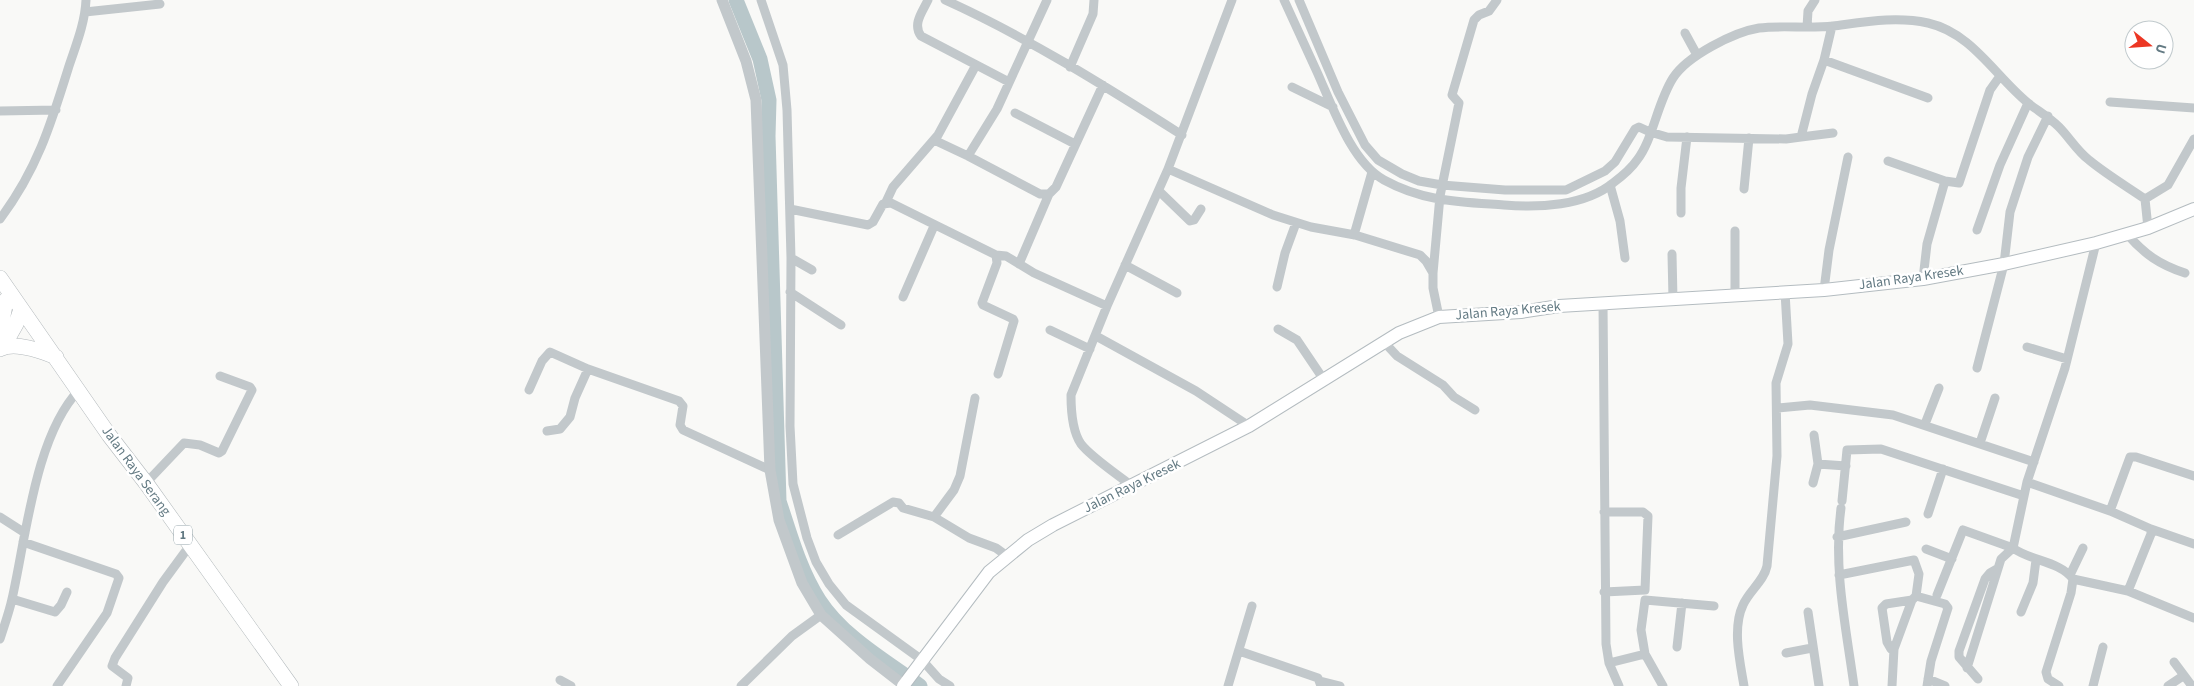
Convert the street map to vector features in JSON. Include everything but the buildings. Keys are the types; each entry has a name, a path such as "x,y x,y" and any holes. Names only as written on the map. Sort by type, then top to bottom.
{"highway":[{"name":"Jalan Raya Serang","path":"0,278 9,321 50,357 76,394 109,435 167,521 286,685"},
{"path":"3,297 9,321 1,350 50,357"},
{"name":"Jalan Raya Serang","path":"167,521 185,552 286,685"}],"main road":[{"name":"Jalan Raya Kresek","path":"904,685 989,572 1028,540 1053,525 1250,426 1399,333 1439,317 1603,303 1824,290 1923,278 2004,264 2096,243 2148,228 2194,209"}],"street":[{"path":"0,219 32,171 56,110 85,12 86,0"},
{"path":"722,0 746,61 756,100 770,470 782,532 802,583 821,615 870,659 904,685"},
{"path":"761,0 783,65 787,110 791,258 790,426 794,484 807,538 816,562 829,584 846,605 950,686"},
{"path":"928,0 917,23 918,33 1009,82"},
{"path":"945,0 1028,42 1103,85 1182,135"},
{"path":"968,156 997,109 1047,0"},
{"path":"1132,486 1082,445 1076,433 1071,409 1071,394 1096,336 1106,306 1126,265 1182,135 1232,0"},
{"path":"1284,0 1333,107 1373,166 1400,180 1441,192 1529,199 1548,205 1567,196 1605,171 1615,162 1635,129 1646,130 1667,137 1786,139 1833,133"},
{"path":"1299,0 1348,127"},
{"path":"1439,317 1433,288 1433,273 1441,192 1459,103 1452,95 1466,53 1471,30 1477,17 1489,11 1497,0"},
{"path":"1807,27 1808,12 1816,0"},
{"path":"1070,67 1093,14 1092,1"},
{"path":"85,12 160,4"},
{"path":"1373,166 1400,180 1419,181 1441,192 1529,199 1551,192 1567,196 1610,186 1637,161 1646,145 1646,130 1674,77 1696,53 1758,28 1832,26 1858,21 1908,19 1930,23 1950,30 1967,43 2028,103 2048,116 2087,159 2145,199 2148,228"},
{"path":"1801,137 1832,26"},
{"path":"1685,33 1696,53"},
{"path":"1824,60 1928,98"},
{"path":"790,209 868,225 873,222 893,187 943,127 976,65"},
{"path":"1888,161 1954,184 1960,182 1990,90 2000,76"},
{"path":"1019,264 1049,194 1056,187 1103,85"},
{"path":"1292,87 1333,107"},
{"path":"2110,102 2194,108"},
{"path":"1977,230 2000,165 2028,103"},
{"path":"0,111 56,110"},
{"path":"1015,113 1075,144"},
{"path":"1977,368 2004,264 2010,212 2028,157 2048,116"},
{"path":"1681,213 1686,137"},
{"path":"1744,189 1749,138"},
{"path":"2145,199 2168,185 2194,139"},
{"path":"934,140 1040,194 1049,194"},
{"path":"1824,290 1829,250 1848,157"},
{"path":"1354,235 1373,166"},
{"path":"1168,169 1273,215 1296,223 1354,235 1420,255 1433,273"},
{"path":"1923,278 1927,244 1946,181"},
{"path":"1610,186 1620,221 1625,258"},
{"path":"1158,191 1190,221 1194,220 1201,209"},
{"path":"1548,205 1551,192"},
{"path":"886,202 996,255 1006,256 1106,306"},
{"path":"1277,287 1285,253 1296,223"},
{"path":"903,297 934,226"},
{"path":"1735,232 1735,294"},
{"path":"2126,234 2141,251 2152,259 2164,266 2185,273"},
{"path":"1978,679 1967,668 2001,559 2013,548 2024,496 2067,359 2096,243"},
{"path":"1672,254 1673,299"},
{"path":"996,255 997,263 982,302 983,305 1013,318 1014,321 998,374"},
{"path":"791,258 812,270"},
{"path":"1126,265 1177,293"},
{"path":"790,292 841,325"},
{"path":"1744,686 1738,630 1742,607 1764,576 1767,566 1777,456 1777,377 1788,344 1785,292"},
{"path":"1603,303 1604,592 1606,644 1609,663 1619,686"},
{"path":"1050,330 1090,349"},
{"path":"1278,330 1297,340 1324,380"},
{"path":"1096,336 1196,391 1250,426"},
{"path":"1384,342 1397,356 1443,385 1454,397 1475,410"},
{"path":"2028,347 2067,359"},
{"path":"528,390 542,361 550,352 588,369 679,401 683,406 680,425 683,430 770,470"},
{"path":"547,431 560,429 570,417 575,398 588,369"},
{"path":"143,486 184,443 200,445 219,453 222,451 252,390 250,387 220,376"},
{"path":"1925,424 1939,388"},
{"path":"0,639 12,600 33,494 52,434 76,394"},
{"path":"934,517 954,490 960,476 975,398"},
{"path":"1980,443 1995,398"},
{"path":"1777,408 1810,404 1893,415 1925,424 2034,462"},
{"path":"1813,483 1818,464 1814,435"},
{"path":"1854,686 1839,575 1837,537 1847,450 1881,449 2024,496"},
{"path":"2110,511 2130,457 2136,456 2194,476"},
{"path":"1818,464 1846,466"},
{"path":"1928,514 1943,469"},
{"path":"2028,482 2110,511 2151,529 2194,544"},
{"path":"838,535 896,503 904,508 934,517 970,538 996,548 1007,556"},
{"path":"1604,512 1643,512 1648,516 1645,600 1641,630 1645,654 1663,686"},
{"path":"0,517 24,538 116,574 119,578 107,613 57,686"},
{"path":"1837,537 1906,522"},
{"path":"2128,591 2151,534 2151,529"},
{"path":"1938,595 1963,530 2013,548 2036,560 2063,570 2071,577 2128,591 2194,618"},
{"path":"2059,686 2048,679 2046,672 2071,593 2071,577 2083,548"},
{"path":"1926,549 1952,559"},
{"path":"126,686 128,678 112,666 115,658 163,582 185,552"},
{"path":"1839,575 1914,560 1919,574 1914,598 1894,649 1892,686"},
{"path":"2021,612 2033,583 2036,560"},
{"path":"1604,592 1645,590"},
{"path":"12,600 55,612 61,605 67,592"},
{"path":"1894,649 1891,649 1887,642 1882,608 1886,604 1914,598 1945,604 1948,608 1931,661 1928,682 1946,686"},
{"path":"1645,600 1714,606"},
{"path":"1676,647 1682,603"},
{"path":"1228,686 1252,606"},
{"path":"1808,612 1818,686"},
{"path":"741,686 792,636 821,615"},
{"path":"2093,686 2103,647"},
{"path":"1786,653 1812,648"},
{"path":"1239,650 1321,683 1340,686"},
{"path":"1609,663 1645,654"},
{"path":"2174,662 2192,686"},
{"path":"2171,685 2183,676"},
{"path":"560,680 571,686"}],"waterway":[{"path":"736,0 760,59 769,100 768,136 779,501 806,577 819,600 840,626 866,648 920,686"}]}
